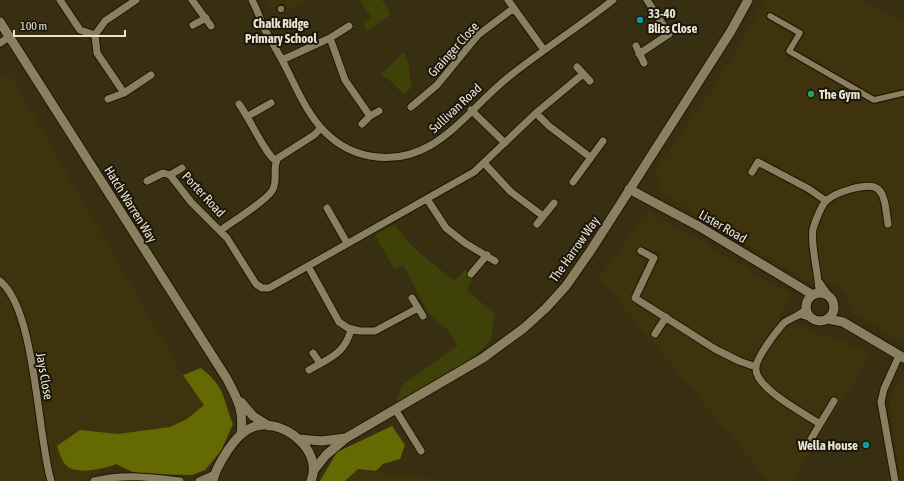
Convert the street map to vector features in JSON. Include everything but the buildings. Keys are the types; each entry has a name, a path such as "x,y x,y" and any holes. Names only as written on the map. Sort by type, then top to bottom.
{"street":[{"path":"60,0 80,30 95,35"},
{"path":"124,93 97,53 95,35 105,21 136,0"},
{"path":"192,0 211,26"},
{"name":"Sullivan Road","path":"252,0 308,110 321,128 341,145 362,155 377,157 400,157 429,148 447,134 510,75 614,0"},
{"path":"508,0 544,50"},
{"path":"640,54 669,34 647,0"},
{"name":"The Harrow Way","path":"314,470 326,455 346,438 483,358 533,320 558,295 578,269 731,31 748,0"},
{"name":"Grainger Close","path":"411,107 437,85 478,35 514,8"},
{"path":"770,16 800,33 789,51 807,62 874,100 904,93"},
{"path":"193,25 206,18"},
{"name":"Hatch Warren Way","path":"0,22 189,319 238,400 253,416 269,427"},
{"path":"282,60 330,38 349,26"},
{"path":"0,43 9,37"},
{"path":"330,38 346,80 370,116"},
{"path":"636,46 644,63"},
{"path":"577,67 590,81"},
{"name":"Porter Road","path":"147,181 163,173 170,175 191,202 221,230 256,284 262,288 268,288 474,172 536,112 583,74"},
{"path":"108,99 124,93 151,75"},
{"path":"248,116 271,103"},
{"path":"239,104 248,116 268,152 276,161 280,156 314,135 321,128"},
{"path":"471,110 505,143"},
{"path":"362,124 370,116 379,111"},
{"path":"536,112 549,126 590,157"},
{"path":"573,182 603,141"},
{"name":"Porter Road","path":"221,230 269,196 276,182 276,161"},
{"path":"752,172 758,162 809,189 826,201"},
{"path":"484,163 511,192 543,216"},
{"name":"Porter Road","path":"170,175 182,168"},
{"path":"842,322 834,308 833,302 819,282 812,240 814,228 826,201 840,192 870,185 878,189 883,195 888,224"},
{"name":"Lister Road","path":"629,189 713,234 802,288 810,302"},
{"path":"427,199 446,228 465,243 487,255 495,262"},
{"path":"537,224 554,203"},
{"path":"328,208 347,243"},
{"path":"641,251 654,258 635,298 715,349 739,361 756,367"},
{"path":"472,274 487,255"},
{"path":"308,266 339,322 351,330 375,330 418,308"},
{"name":"Jays Close","path":"0,281 11,292 18,308 30,357 46,462 51,481"},
{"path":"819,282 810,302 812,318 820,321 828,319 842,322 902,357 884,389 881,402 895,481"},
{"path":"820,424 765,387 757,376 756,367 783,324 810,302 828,296"},
{"path":"412,298 422,316"},
{"path":"828,319 834,308"},
{"path":"655,334 666,317"},
{"path":"309,370 337,355 345,346 351,330"},
{"path":"313,353 320,363"},
{"name":"Hatch Warren Way","path":"238,400 243,418 242,434"},
{"path":"807,446 834,401"},
{"path":"395,409 421,450"},
{"path":"199,481 214,478 225,455 242,434 252,427 258,426 286,431 299,439 309,452 314,470 311,481"},
{"name":"The Harrow Way","path":"299,439 322,441 346,438"},
{"path":"94,481 115,477 139,477 180,481"}],"shaded area":[{"name":"Chalk Ridge Primary School","path":"267,0 303,0 278,18"},
{"path":"765,0 862,0 904,21 904,343 851,312 845,292 836,286 826,284 814,286 661,193 655,170 716,84"},
{"path":"11,76 183,375 205,405 182,422 82,481 0,481 0,77"},
{"path":"648,210 792,295 777,318 819,335 830,335 871,355 792,481 768,481 599,278"},
{"path":"201,368 215,381 219,387 233,424 221,451 205,470 192,475 137,474 116,464 105,468 84,471 71,469 64,462 57,446 80,430 118,434 170,427 187,419 204,405 183,375"},
{"path":"902,373 904,373 904,481 900,481 889,401 896,382"},
{"path":"392,426 405,445 400,459 383,464 376,471 358,469 345,481 320,481 337,452"},
{"path":"358,469 428,478 442,481 345,481"}],"green space":[{"path":"360,0 382,0 391,14 367,31 363,23 371,17"},
{"path":"404,52 409,65 411,88 403,94 392,82 380,75"},
{"path":"395,224 414,248 454,281 465,270 473,276 467,290 495,315 491,340 472,358 396,404 402,385 458,345 447,329 429,314 403,265 394,269 375,235"}],"place":[{"name":"Chalk Ridge Primary School","path":"281,9"},
{"name":"33-40 Bliss Close","path":"640,20"},
{"name":"The Gym","path":"811,94"},
{"name":"Wella House","path":"866,445"}]}
